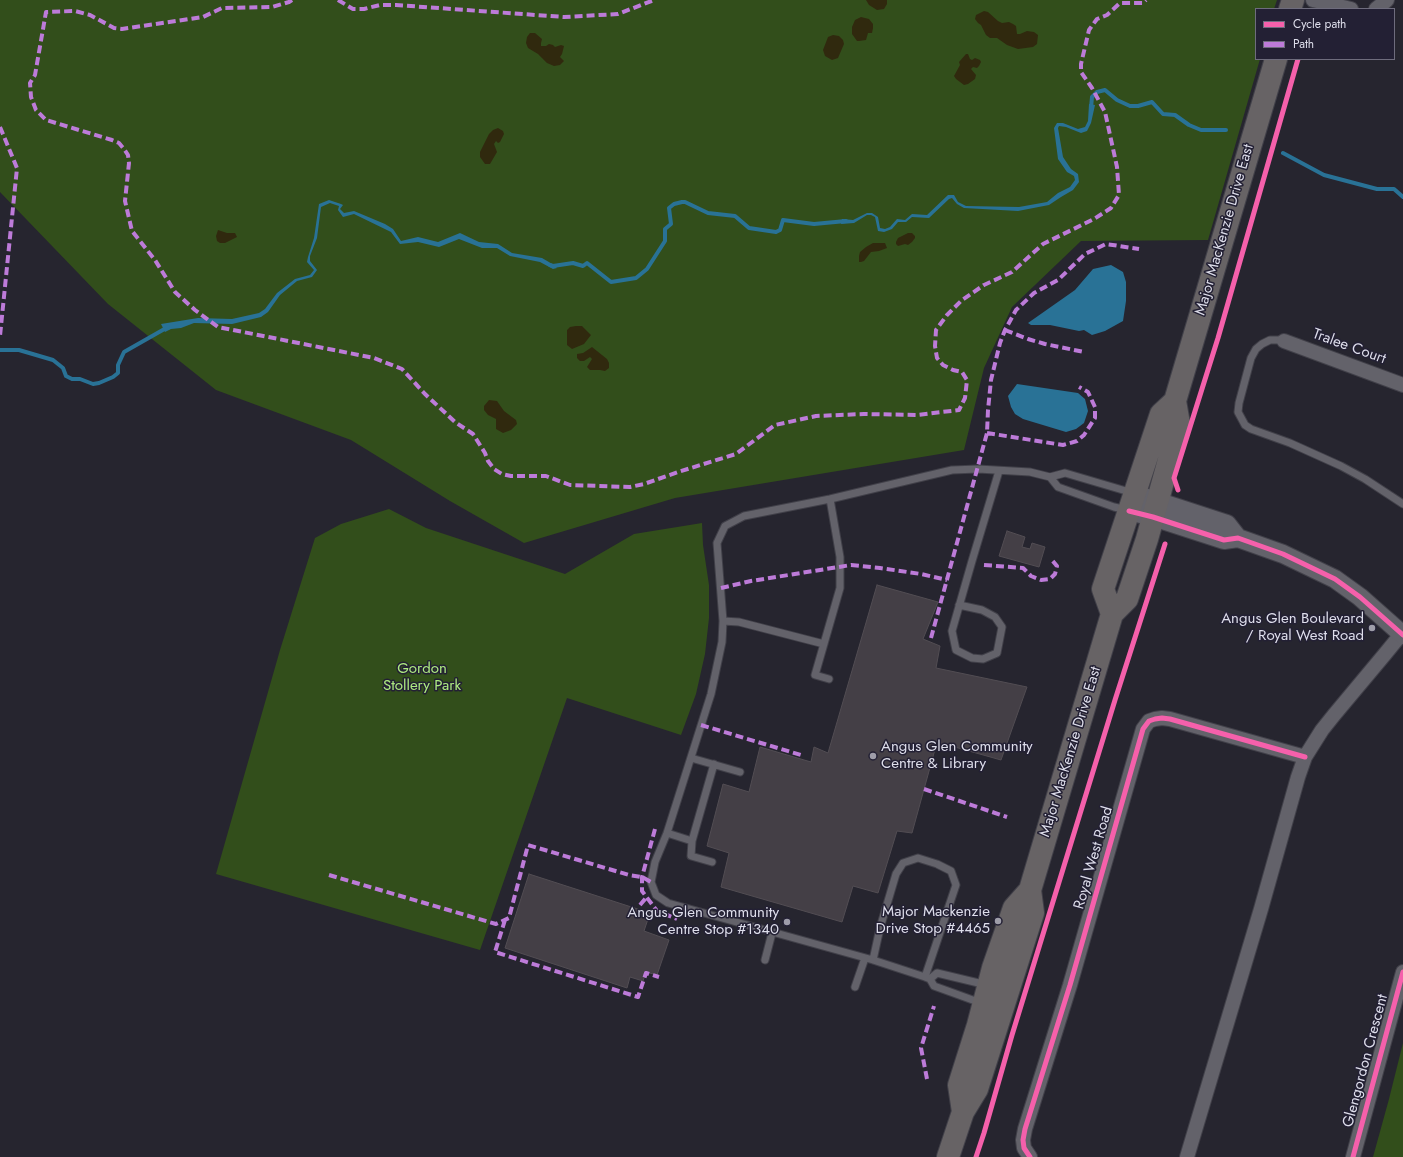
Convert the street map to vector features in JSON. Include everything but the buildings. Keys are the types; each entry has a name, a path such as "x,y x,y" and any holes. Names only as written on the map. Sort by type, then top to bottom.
{"main road":[{"name":"Major MacKenzie Drive East","path":"948,1157 963,1112 959,1085 996,997 1014,908 1030,890 1112,614 1127,599 1147,539 1179,424 1175,401 1276,60"},
{"name":"Major MacKenzie Drive East","path":"1112,614 1103,589 1161,414 1175,401"}],"street":[{"path":"1313,0 1347,8"},
{"path":"1378,8 1387,0"},
{"name":"Tralee Court","path":"1284,341 1403,385"},
{"path":"1132,502 1155,508 1224,540 1238,538 1283,554 1335,579 1360,597 1403,633 1322,730 1305,757 1188,1157"},
{"name":"Royal West Road","path":"1030,1157 1024,1148 1023,1140 1025,1129 1070,985 1143,729 1149,722 1155,719 1170,719 1305,757"},
{"name":"Glengordon Crescent","path":"1353,1157 1403,972"}],"lane":[{"path":"1284,341 1270,340 1262,344 1256,349 1251,358 1238,412 1245,424 1251,429 1290,443 1341,466 1366,479 1403,504"},
{"path":"996,997 934,986 928,978 873,960 772,933 681,905 668,903 656,895 651,882 655,862 667,833 711,694 722,642 723,621 717,543 725,526 744,516 830,499 952,470 1030,472 1050,477 1065,473 1132,502"},
{"path":"959,605 982,610 995,617 1002,627 997,653 983,659 972,658 956,650 952,631 959,605 999,472"},
{"path":"1050,477 1058,487 1114,507 1132,502"},
{"path":"830,499 840,557 840,588 815,675 830,679"},
{"path":"723,621 739,622 824,644"},
{"path":"691,758 740,772"},
{"path":"712,862 691,856 692,841 714,764"},
{"path":"667,833 692,841"},
{"path":"873,960 880,928 896,874 903,863 918,858 937,864 951,871 956,885 928,978"},
{"path":"765,960 772,933"},
{"path":"855,987 865,958"},
{"path":"928,978 937,973 996,997"}],"green space":[{"path":"0,0 1277,0 1274,8 1255,8 1255,60 1260,60 1208,240 1081,241 1012,307 984,368 964,450 675,498 524,543 450,501 351,440 216,390 108,304 0,192"},
{"name":"Gordon Stollery Park","path":"389,509 426,528 565,574 634,534 702,523 703,545 709,585 709,618 705,654 696,694 681,735 567,698 480,950 216,874 280,650 315,538 341,524"},
{"path":"1403,1043 1403,1157 1373,1157 1389,1099"}],"sand":[{"path":"866,0 887,0 887,4 884,9 877,10 869,5"},
{"path":"984,11 988,12 1002,23 1009,22 1016,26 1017,34 1027,31 1034,32 1038,35 1037,44 1033,47 1018,49 1007,45 997,38 990,38 986,35 981,25 975,19 976,15"},
{"path":"861,17 869,19 873,24 873,28 872,33 868,33 866,40 857,41 852,34 852,27 855,20"},
{"path":"530,33 535,33 542,39 541,46 546,46 549,44 555,47 561,45 564,46 560,57 564,61 560,65 554,66 547,63 538,54 528,48 526,43 527,37"},
{"path":"833,35 839,36 843,40 844,44 838,58 832,60 825,56 823,50 828,37"},
{"path":"966,54 968,54 970,59 972,60 975,58 981,62 977,68 973,67 971,69 976,75 975,79 964,85 954,76 960,65 959,62"},
{"path":"498,128 503,131 504,134 500,142 498,143 496,141 494,144 497,152 490,164 485,164 480,157 480,152 489,134"},
{"path":"218,230 227,233 235,233 237,237 225,243 220,243 217,241 216,236"},
{"path":"908,233 912,233 915,236 912,242 908,245 905,244 898,246 896,242 898,238"},
{"path":"873,243 885,243 887,248 871,252 864,261 859,262 860,252"},
{"path":"582,326 591,335 584,344 572,349 567,345 567,330 570,327"},
{"path":"592,347 607,359 609,368 605,371 590,370 587,367 592,359 590,357 584,361 580,361 577,358 577,354 583,353"},
{"path":"489,400 497,401 504,411 516,420 517,424 511,430 503,433 496,429 496,419 488,415 484,410 484,406"}],"water":[{"path":"1089,104 1095,105 1091,123 1087,131 1081,133 1066,127 1059,126 1058,128 1063,157 1071,169 1078,174 1079,182 1073,190 1049,205 1018,211 964,208 957,204 952,198 949,199 929,218 912,217 906,222 898,222 892,229 884,232 878,231 875,217 871,215 867,215 854,223 841,224 842,219 853,220 867,213 872,213 878,217 880,228 885,229 890,227 897,219 905,220 912,214 927,215 948,195 954,195 958,202 966,206 1019,207 1047,202 1058,193 1070,187 1075,180 1074,176 1067,172 1058,159 1054,128 1057,123 1063,123 1078,129 1085,127 1088,121"},
{"path":"329,200 343,205 340,209 344,213 354,211 385,224 393,229 401,241 418,237 438,242 460,233 479,242 498,244 512,253 542,258 557,268 553,269 540,262 510,256 497,248 482,248 459,239 439,247 418,242 400,244 391,232 354,214 343,217 338,210 339,206 330,203 321,207 317,238 310,256 310,261 317,270 312,277 297,281 280,295 268,312 261,317 232,324 194,323 165,332 161,324 198,318 232,319 259,313 265,309 277,293 295,279 310,275 314,270 307,262 314,238 319,204"},
{"path":"1111,265 1123,272 1126,282 1126,301 1123,321 1105,331 1092,335 1084,330 1079,331 1050,325 1031,325 1028,323 1075,290 1093,269"},
{"path":"1017,384 1078,393 1085,399 1088,411 1084,423 1076,429 1066,432 1023,419 1015,414 1008,396"}],"waterway":[{"path":"1091,108 1092,97 1097,92 1105,90 1117,100 1130,106 1138,106 1152,102 1163,114 1175,115 1189,125 1201,130 1226,130"},
{"path":"1283,153 1324,175 1377,189 1394,189 1403,197"},
{"path":"550,265 553,266 573,263 583,266 587,263 611,282 636,278 647,269 665,241 665,229 671,224 669,208 674,204 682,202 708,213 735,216 749,228 776,232 780,230 783,220 814,224 846,221"},
{"path":"0,350 19,350 53,360 63,368 66,376 93,384 113,377 118,373 118,365 124,352 168,327"}],"marked path":[{"path":"292,0 272,7 222,8 203,17 122,29 114,28 90,15 75,11 46,12 35,75 30,83 31,97 36,110 46,120 119,143 128,155 129,163 125,201 132,231 155,260 175,292 195,310 218,327 374,358 402,369 425,394 455,422 473,434 485,453 488,461 494,469 502,474 511,476 546,476 570,485 630,487 644,484 736,454 775,425 816,416 864,414 917,415 959,410 965,398 967,380 962,372 953,370 943,365 937,358 935,346 936,330 947,315 962,300 984,285 1012,272 1043,244 1094,219 1111,208 1119,195 1117,167 1105,112 1092,88 1081,72 1081,64 1089,30 1097,19 1107,15 1120,3 1143,3 1146,0"},
{"path":"338,0 353,9 364,9 380,5 396,5 564,17 618,14 654,0"},
{"path":"0,127 17,168 0,336"},
{"path":"931,638 987,433 991,380 1000,343 1005,330 1016,310 1034,293 1058,280 1085,254 1106,244 1139,249"},
{"path":"1005,330 1045,344 1084,352"},
{"path":"987,433 1063,445 1077,441 1084,435 1095,418 1095,407 1088,392 1079,387"},
{"path":"984,565 1023,568 1031,576 1041,580 1050,579 1055,574 1057,566 1051,559"},
{"path":"721,588 751,581 851,565 921,574 947,580"},
{"path":"701,725 801,755"},
{"path":"924,789 1007,817"},
{"path":"655,829 642,877 642,891 657,911 677,919"},
{"path":"329,875 496,924 509,918 528,845 629,875 642,877 651,882"},
{"path":"640,905 646,898"},
{"path":"505,920 495,952 638,997 646,973 659,977"},
{"path":"927,1079 921,1048 934,1006"}],"cycle path":[{"path":"1178,490 1174,478 1218,338 1298,60"},
{"path":"1129,511 1153,517 1224,540 1238,538 1283,554 1335,579 1360,597 1403,635"},
{"path":"976,1157 1115,700 1165,544"},
{"path":"1030,1157 1024,1148 1023,1140 1025,1129 1070,985 1143,729 1149,721 1162,718 1170,719 1305,757"},
{"path":"1353,1157 1403,972"}],"place":[{"name":"Angus Glen Boulevard / Royal West Road","path":"1372,628"},
{"name":"Angus Glen Community Centre & Library","path":"873,756"},
{"name":"Major Mackenzie Drive Stop #4465","path":"998,921"},
{"name":"Angus Glen Community Centre Stop #1340","path":"787,922"}]}
